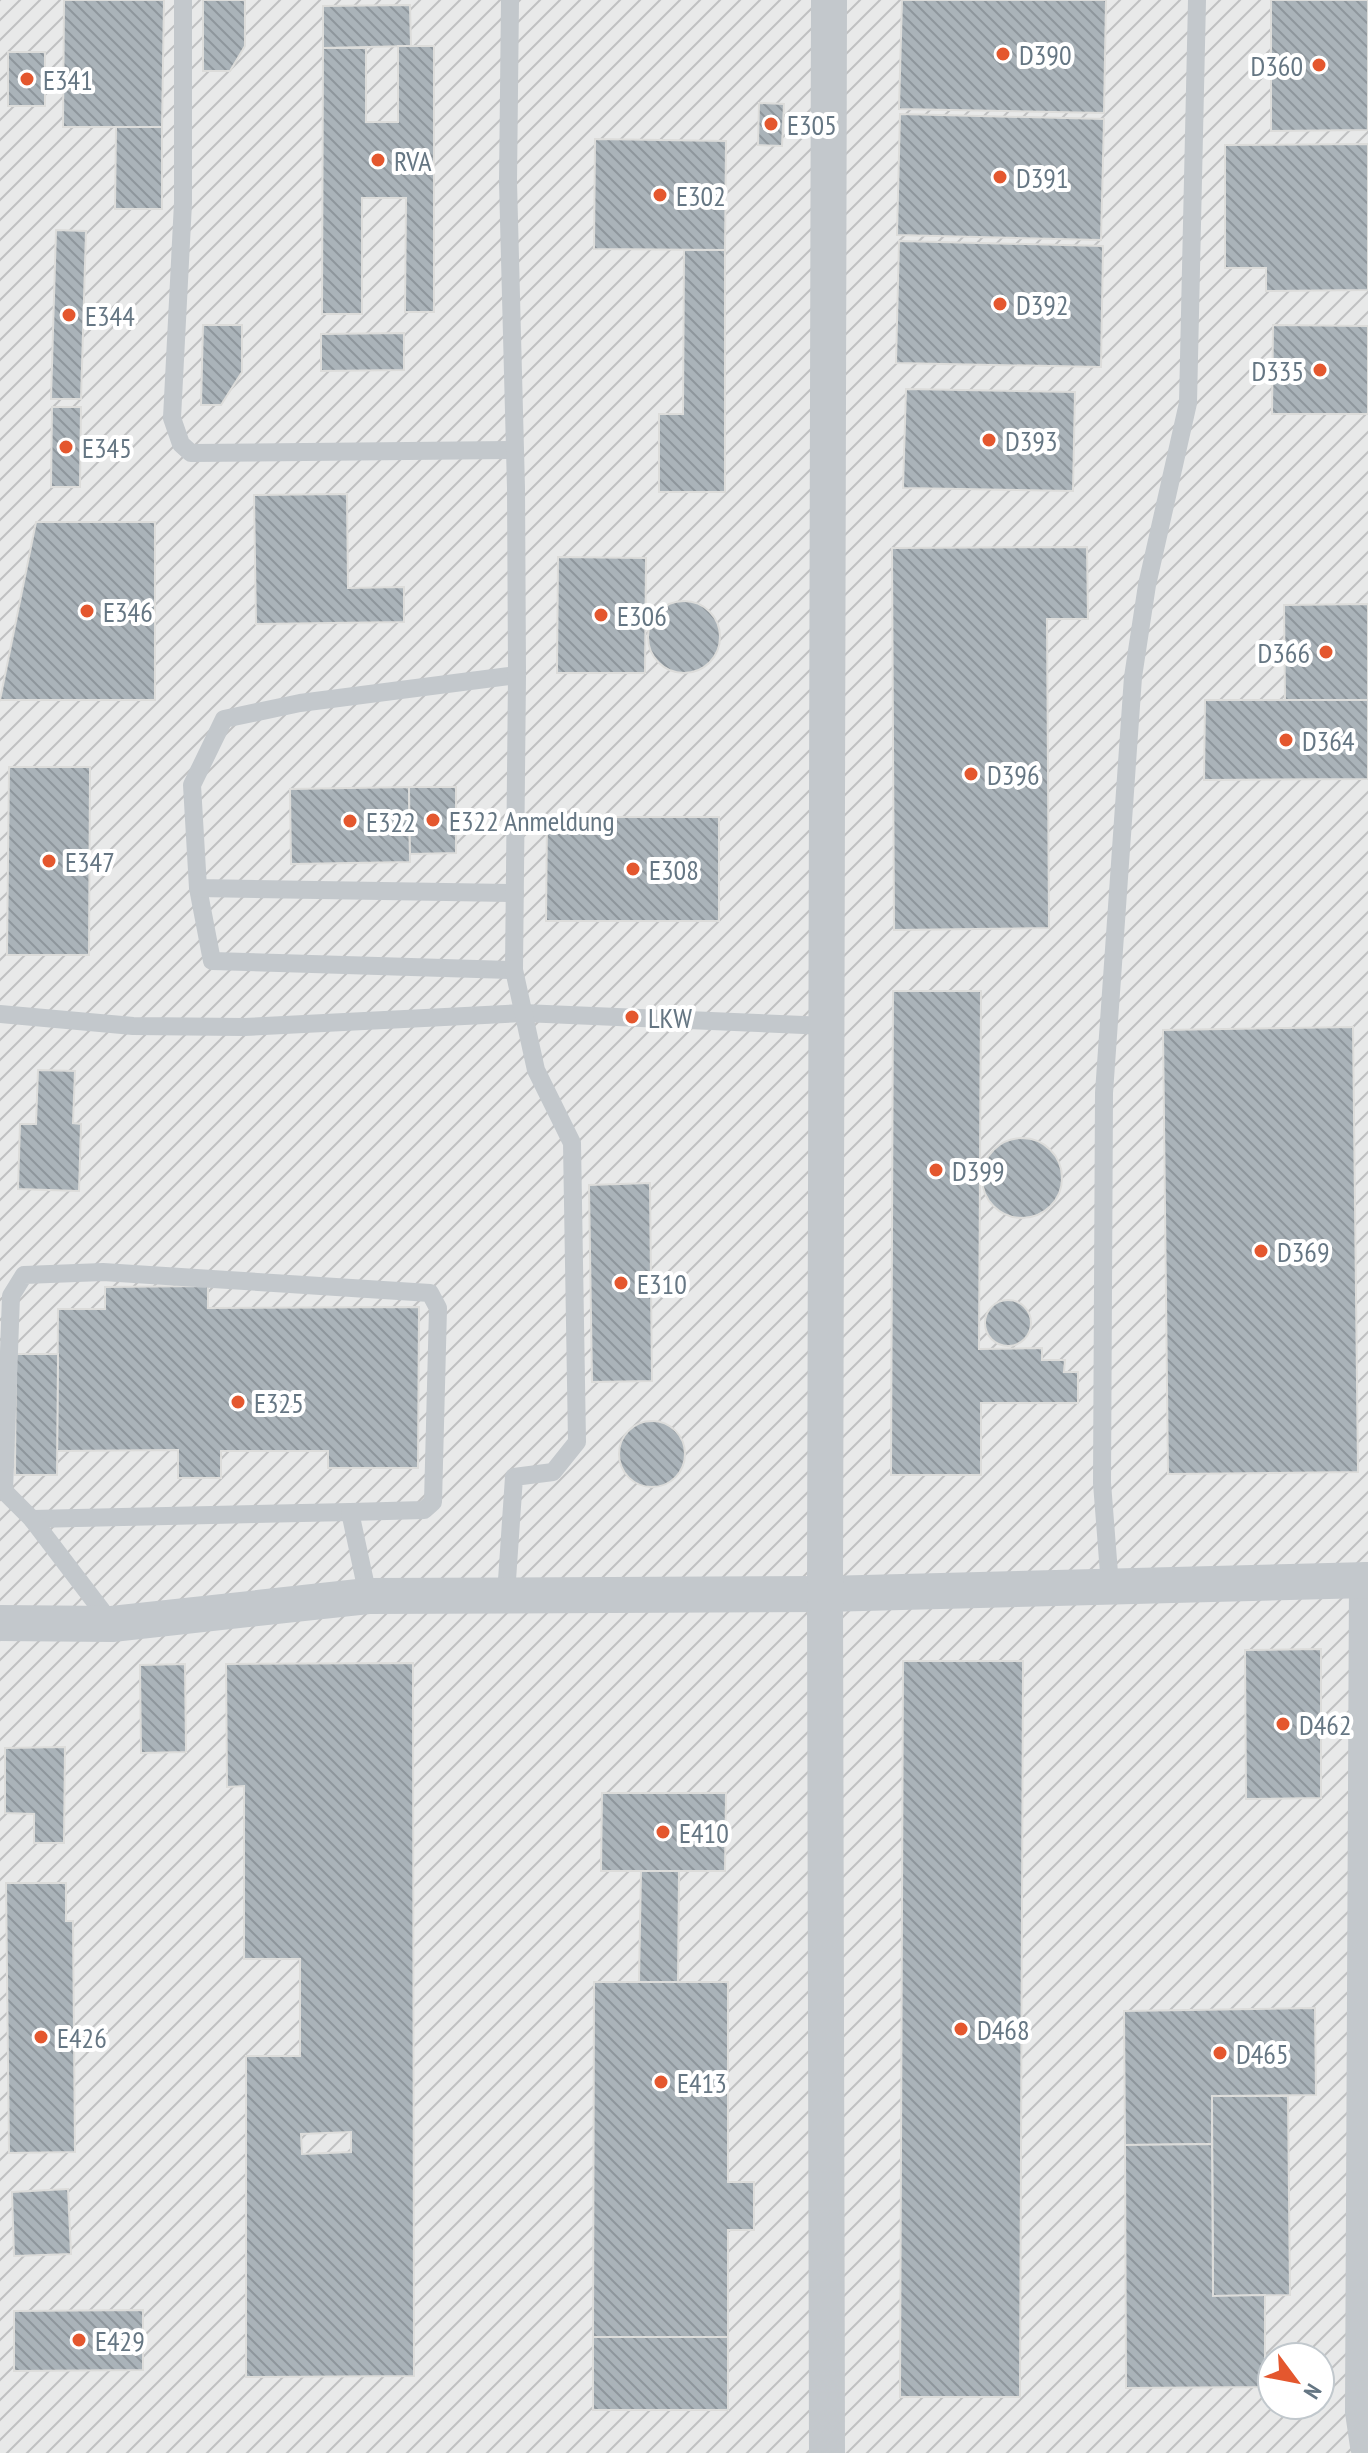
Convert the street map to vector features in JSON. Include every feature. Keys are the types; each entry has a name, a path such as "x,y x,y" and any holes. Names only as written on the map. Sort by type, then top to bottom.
{"street":[{"path":"827,2453 825,1594 829,0"},
{"path":"0,1623 112,1624 368,1596 825,1594 1367,1580 1363,2412 1368,2446"}],"lane":[{"path":"183,0 183,203 172,418 181,444 191,453 515,450"},
{"path":"506,1595 514,1477 553,1472 577,1442 572,1143 536,1070 514,970 517,675 508,182 510,0"},
{"path":"1110,1586 1102,1483 1104,1093 1133,677 1147,585 1188,403 1197,0"},
{"path":"514,970 212,961 198,888 192,785 224,719 300,703 517,675"},
{"path":"198,888 515,893"},
{"path":"0,1014 133,1026 244,1027 523,1013 827,1026"},
{"path":"32,1519 424,1510 433,1502 438,1308 430,1293 103,1272 24,1275 11,1296 4,1491 32,1519 112,1624"},
{"path":"350,1512 368,1596"}],"shaded area":[{"path":"0,0 1368,0 1368,2453 0,2453"}],"building":[{"path":"64,0 164,0 162,127 63,127"},
{"path":"203,0 245,0 245,46 230,71 203,71"},
{"name":"D390","path":"902,0 1106,0 1104,113 899,109"},
{"name":"D360","path":"1271,0 1368,0 1368,130 1271,131"},
{"path":"410,5 411,46 323,48 323,6"},
{"name":"RVA","path":"398,46 434,46 434,312 405,312 406,198 362,198 362,314 322,314 323,48 366,48 366,122 398,122"},
{"name":"E341","path":"8,52 45,52 45,106 8,106"},
{"name":"E305","path":"759,103 784,104 782,146 758,145"},
{"name":"D391","path":"900,114 1104,119 1101,240 897,235"},
{"path":"116,127 162,127 162,209 115,209"},
{"name":"E302","path":"595,139 726,141 725,250 594,249"},
{"path":"1368,144 1368,290 1266,291 1266,268 1225,268 1225,145"},
{"name":"E344","path":"56,230 86,231 81,399 51,399"},
{"name":"D392","path":"899,241 1103,246 1101,367 896,363"},
{"path":"684,250 725,250 725,492 659,492 659,414 683,414"},
{"path":"203,325 242,325 242,372 221,405 201,405"},
{"name":"D335","path":"1273,325 1368,326 1368,414 1272,414"},
{"path":"404,333 404,370 321,371 321,334"},
{"name":"D393","path":"906,389 1075,392 1073,491 903,488"},
{"name":"E345","path":"52,407 81,407 80,487 51,487"},
{"path":"347,494 348,588 404,587 404,622 256,624 254,495"},
{"name":"E346","path":"36,522 155,522 155,700 0,700"},
{"name":"D396","path":"1087,547 1088,619 1047,619 1049,928 894,930 892,548"},
{"name":"E306","path":"558,557 646,558 645,673 557,673"},
{"path":"684,601 704,607 714,617 720,637 714,657 704,667 684,673 664,667 654,657 648,637 654,617 664,607"},
{"name":"D366","path":"1368,604 1368,700 1285,701 1284,605"},
{"name":"D364","path":"1205,700 1368,700 1368,779 1204,780"},
{"name":"E347","path":"9,767 90,767 89,955 7,955"},
{"name":"E322","path":"409,787 410,862 291,864 290,789"},
{"name":"E322 Anmeldung","path":"409,787 456,787 456,853 410,854"},
{"name":"E308","path":"547,817 719,817 719,921 546,921"},
{"name":"D399","path":"893,991 981,991 979,1349 1042,1348 1042,1360 1065,1360 1064,1372 1078,1372 1078,1403 981,1403 981,1475 891,1475"},
{"name":"D369","path":"1353,1027 1358,1472 1168,1474 1163,1030"},
{"path":"38,1070 75,1071 73,1123 81,1124 79,1191 18,1189 20,1124 36,1124"},
{"path":"1022,1138 1037,1141 1050,1150 1059,1163 1062,1178 1059,1193 1050,1206 1037,1215 1022,1218 1007,1215 994,1206 985,1193 982,1178 985,1163 994,1150 1007,1141"},
{"name":"E310","path":"650,1183 652,1381 592,1382 589,1185"},
{"name":"E325","path":"208,1286 208,1308 419,1307 418,1468 328,1468 328,1451 221,1451 221,1478 178,1478 178,1450 57,1451 58,1309 105,1309 105,1287"},
{"path":"1008,1300 1024,1307 1031,1323 1024,1339 1008,1346 992,1339 985,1323 992,1307"},
{"path":"16,1354 58,1354 57,1475 15,1475"},
{"path":"652,1421 665,1424 675,1431 682,1441 685,1454 682,1467 675,1477 665,1484 652,1487 639,1484 629,1477 622,1467 619,1454 622,1441 629,1431 639,1424"},
{"name":"D462","path":"1321,1649 1321,1798 1246,1799 1245,1650"},
{"name":"D468","path":"903,1661 1023,1661 1020,2397 900,2397"},
{"path":"413,1663 414,2376 246,2377 246,2056 300,2056 300,1959 244,1959 244,1786 227,1787 226,1664","holes":["351,2132 351,2152 302,2154 301,2134"]},
{"path":"185,1664 186,1752 141,1753 140,1665"},
{"path":"65,1747 64,1843 34,1843 34,1814 5,1813 5,1748"},
{"name":"E410","path":"602,1793 726,1793 725,1871 601,1871"},
{"path":"641,1871 679,1871 678,1982 639,1982"},
{"name":"E426","path":"6,1883 66,1883 66,1921 73,1921 75,2152 9,2153"},
{"name":"E413","path":"594,1982 728,1982 728,2182 754,2182 754,2230 728,2230 728,2337 593,2337"},
{"name":"D465","path":"1315,2008 1316,2095 1212,2096 1212,2144 1125,2145 1124,2011"},
{"path":"1212,2096 1288,2096 1290,2295 1213,2296"},
{"path":"1212,2144 1213,2296 1265,2295 1265,2341 1256,2341 1256,2387 1126,2388 1125,2145"},
{"path":"68,2189 71,2254 14,2256 12,2192"},
{"name":"E429","path":"143,2310 143,2370 14,2371 14,2311"},
{"path":"593,2337 728,2337 728,2410 593,2410"}],"place":[{"name":"D390","path":"1003,54"},
{"name":"D360","path":"1319,65"},
{"name":"E341","path":"27,79"},
{"name":"E305","path":"771,124"},
{"name":"RVA","path":"378,160"},
{"name":"D391","path":"1000,177"},
{"name":"E302","path":"660,195"},
{"name":"D392","path":"1000,304"},
{"name":"E344","path":"69,315"},
{"name":"D335","path":"1320,370"},
{"name":"D393","path":"989,440"},
{"name":"E345","path":"66,447"},
{"name":"E346","path":"87,611"},
{"name":"E306","path":"601,615"},
{"name":"D366","path":"1326,652"},
{"name":"D364","path":"1286,740"},
{"name":"D396","path":"971,774"},
{"name":"E322 Anmeldung","path":"433,820"},
{"name":"E322","path":"350,821"},
{"name":"E347","path":"49,861"},
{"name":"E308","path":"633,869"},
{"name":"LKW","path":"632,1017"},
{"name":"D399","path":"936,1170"},
{"name":"D369","path":"1261,1251"},
{"name":"E310","path":"621,1283"},
{"name":"E325","path":"238,1402"},
{"name":"D462","path":"1283,1724"},
{"name":"E410","path":"663,1832"},
{"name":"D468","path":"961,2029"},
{"name":"E426","path":"41,2037"},
{"name":"D465","path":"1220,2053"},
{"name":"E413","path":"661,2082"},
{"name":"E429","path":"79,2340"}]}
